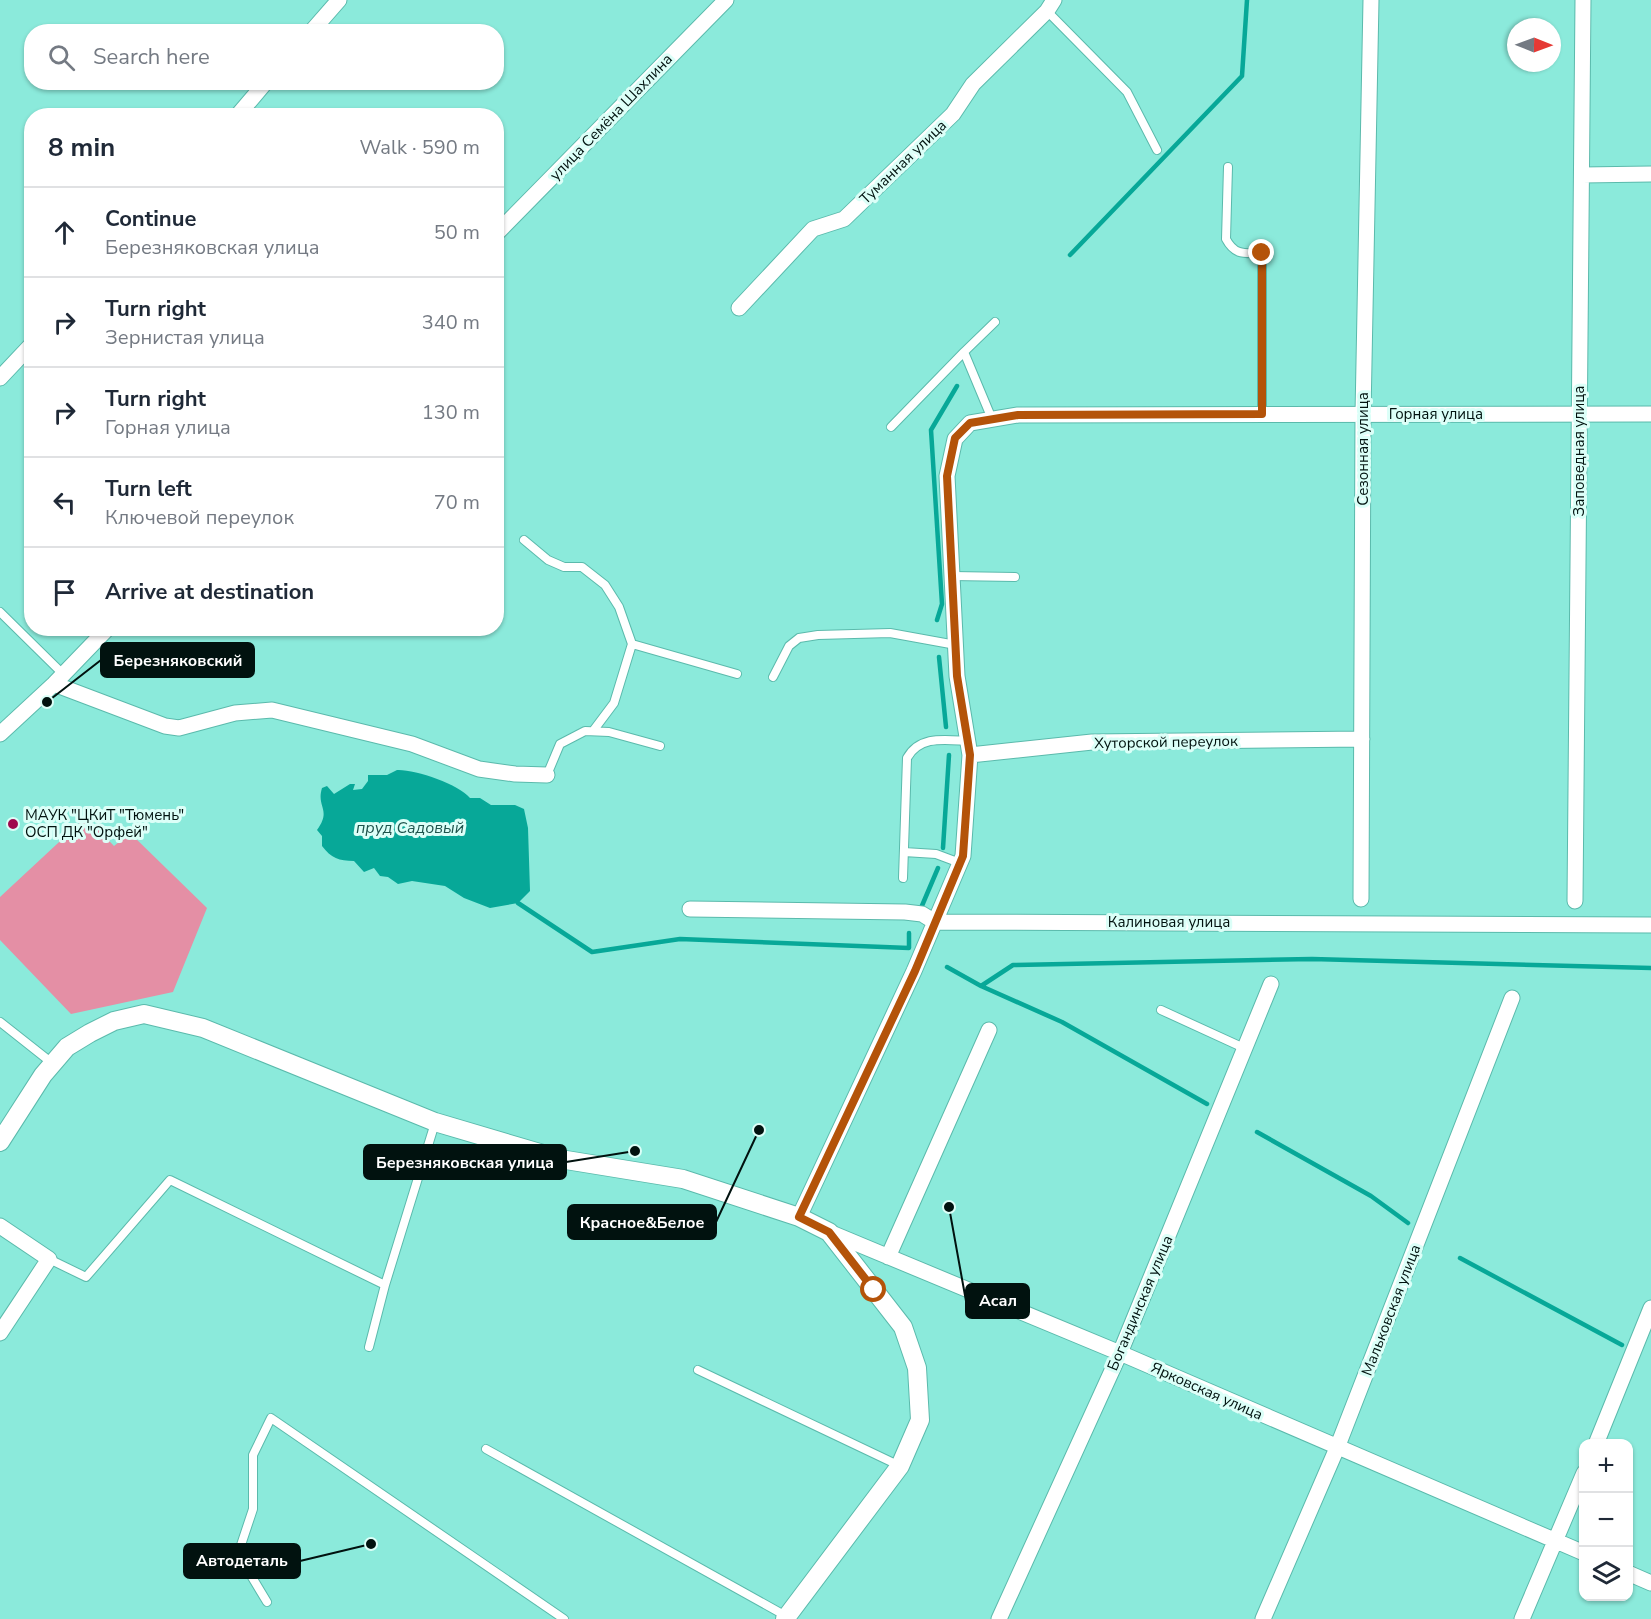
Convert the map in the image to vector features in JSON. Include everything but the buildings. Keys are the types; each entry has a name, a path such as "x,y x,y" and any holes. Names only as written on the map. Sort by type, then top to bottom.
{"street":[{"path":"318,24 339,0"},
{"name":"улица Семёна Шахлина","path":"504,226 726,0"},
{"name":"Сезонная улица","path":"1361,899 1363,414 1371,0"},
{"name":"Заповедная улица","path":"1575,901 1583,0"},
{"name":"Туманная улица","path":"739,308 813,229 844,219 953,114 973,84 1051,5"},
{"path":"244,108 259,90"},
{"path":"1582,175 1651,174"},
{"path":"0,378 24,352"},
{"name":"Горная улица","path":"952,576 947,476 955,438 970,423 1018,415 1651,414"},
{"path":"799,1217 915,971 963,856 969,748 957,676 952,576"},
{"path":"0,734 59,679 100,636"},
{"path":"59,679 165,726 179,728 236,713 272,710 412,744 479,769 515,774 547,775"},
{"name":"Хуторской переулок","path":"969,748 1092,742 1362,739"},
{"name":"Калиновая улица","path":"690,909 905,912 922,914 935,922 1651,925"},
{"name":"Богандинская улица","path":"999,1619 1119,1353 1270,984"},
{"name":"Мальковская улица","path":"1263,1619 1337,1448 1512,998"},
{"path":"0,1142 43,1075 68,1047 114,1021 144,1014 203,1028 435,1122 560,1159 683,1179 799,1217 829,1232 903,1327 917,1368 920,1420 900,1466 786,1618"},
{"path":"888,1257 989,1030"},
{"path":"0,1226 49,1259 0,1333"},
{"name":"Ярковская улица","path":"829,1232 1119,1353 1579,1551"},
{"path":"1598,1439 1651,1308"},
{"path":"1522,1619 1579,1485"},
{"path":"1633,1575 1651,1583"}],"lane":[{"path":"1051,5 1127,92 1156,150"},
{"path":"1228,167 1226,239 1231,249 1238,252 1262,253 1262,414"},
{"path":"891,427 995,322"},
{"path":"964,352 992,419"},
{"path":"524,540 548,560 564,567 582,567 605,585 619,607 632,644 614,703 593,731"},
{"path":"952,576 1015,577"},
{"path":"0,612 59,679"},
{"path":"773,677 789,646 799,638 818,635 890,633 956,645"},
{"path":"632,644 737,674"},
{"path":"547,775 560,744 585,731 609,732 660,746"},
{"path":"903,878 907,758 912,749 921,742 933,740 969,748"},
{"path":"904,852 936,854 960,862"},
{"path":"1161,1010 1244,1048"},
{"path":"0,1022 53,1064"},
{"path":"369,1347 385,1285 435,1122"},
{"path":"49,1259 86,1278 170,1180 385,1285"},
{"path":"698,1370 900,1466"},
{"path":"267,1602 238,1554 253,1509 253,1455 271,1418 564,1619"},
{"path":"486,1449 786,1618"}],"shaded area":[{"path":"86,817 114,846 130,833 207,908 173,992 71,1014 0,940 0,897"}],"water":[{"name":"пруд Садовый","path":"397,770 436,778 470,798 480,798 491,805 515,805 524,809 528,828 530,891 518,903 490,908 464,898 445,886 412,881 398,884 388,877 380,876 374,868 364,872 354,861 336,858 325,850 322,846 322,836 317,830 324,813 321,800 322,788 327,786 334,794 350,784 355,784 353,790 362,789 368,781 368,775 387,775"}],"waterway":[{"path":"1070,255 1242,76 1247,0"},
{"path":"937,620 942,604 931,430 957,386"},
{"path":"939,657 946,727"},
{"path":"943,848 949,755"},
{"path":"921,908 938,868"},
{"path":"518,903 592,952 680,939 909,948 909,933"},
{"path":"947,967 981,986 1013,965 1312,959 1651,968"},
{"path":"981,986 1062,1022 1207,1104"},
{"path":"1257,1132 1371,1196 1408,1223"},
{"path":"1460,1258 1622,1345"}],"place":[{"name":"Березняковский","path":"47,702"},
{"name":"МАУК \"ЦКиТ \"Тюмень\" ОСП ДК \"Орфей\"","path":"13,824"},
{"name":"Красное&Белое","path":"759,1130"},
{"name":"Березняковская улица","path":"635,1151"},
{"name":"Асал","path":"949,1207"},
{"name":"Автодеталь","path":"371,1544"}],"route":[{"path":"874,1290 829,1232 799,1217 915,971 963,856 970,755 957,676 947,476 955,438 970,423 1018,415 1262,414 1262,253"}]}
